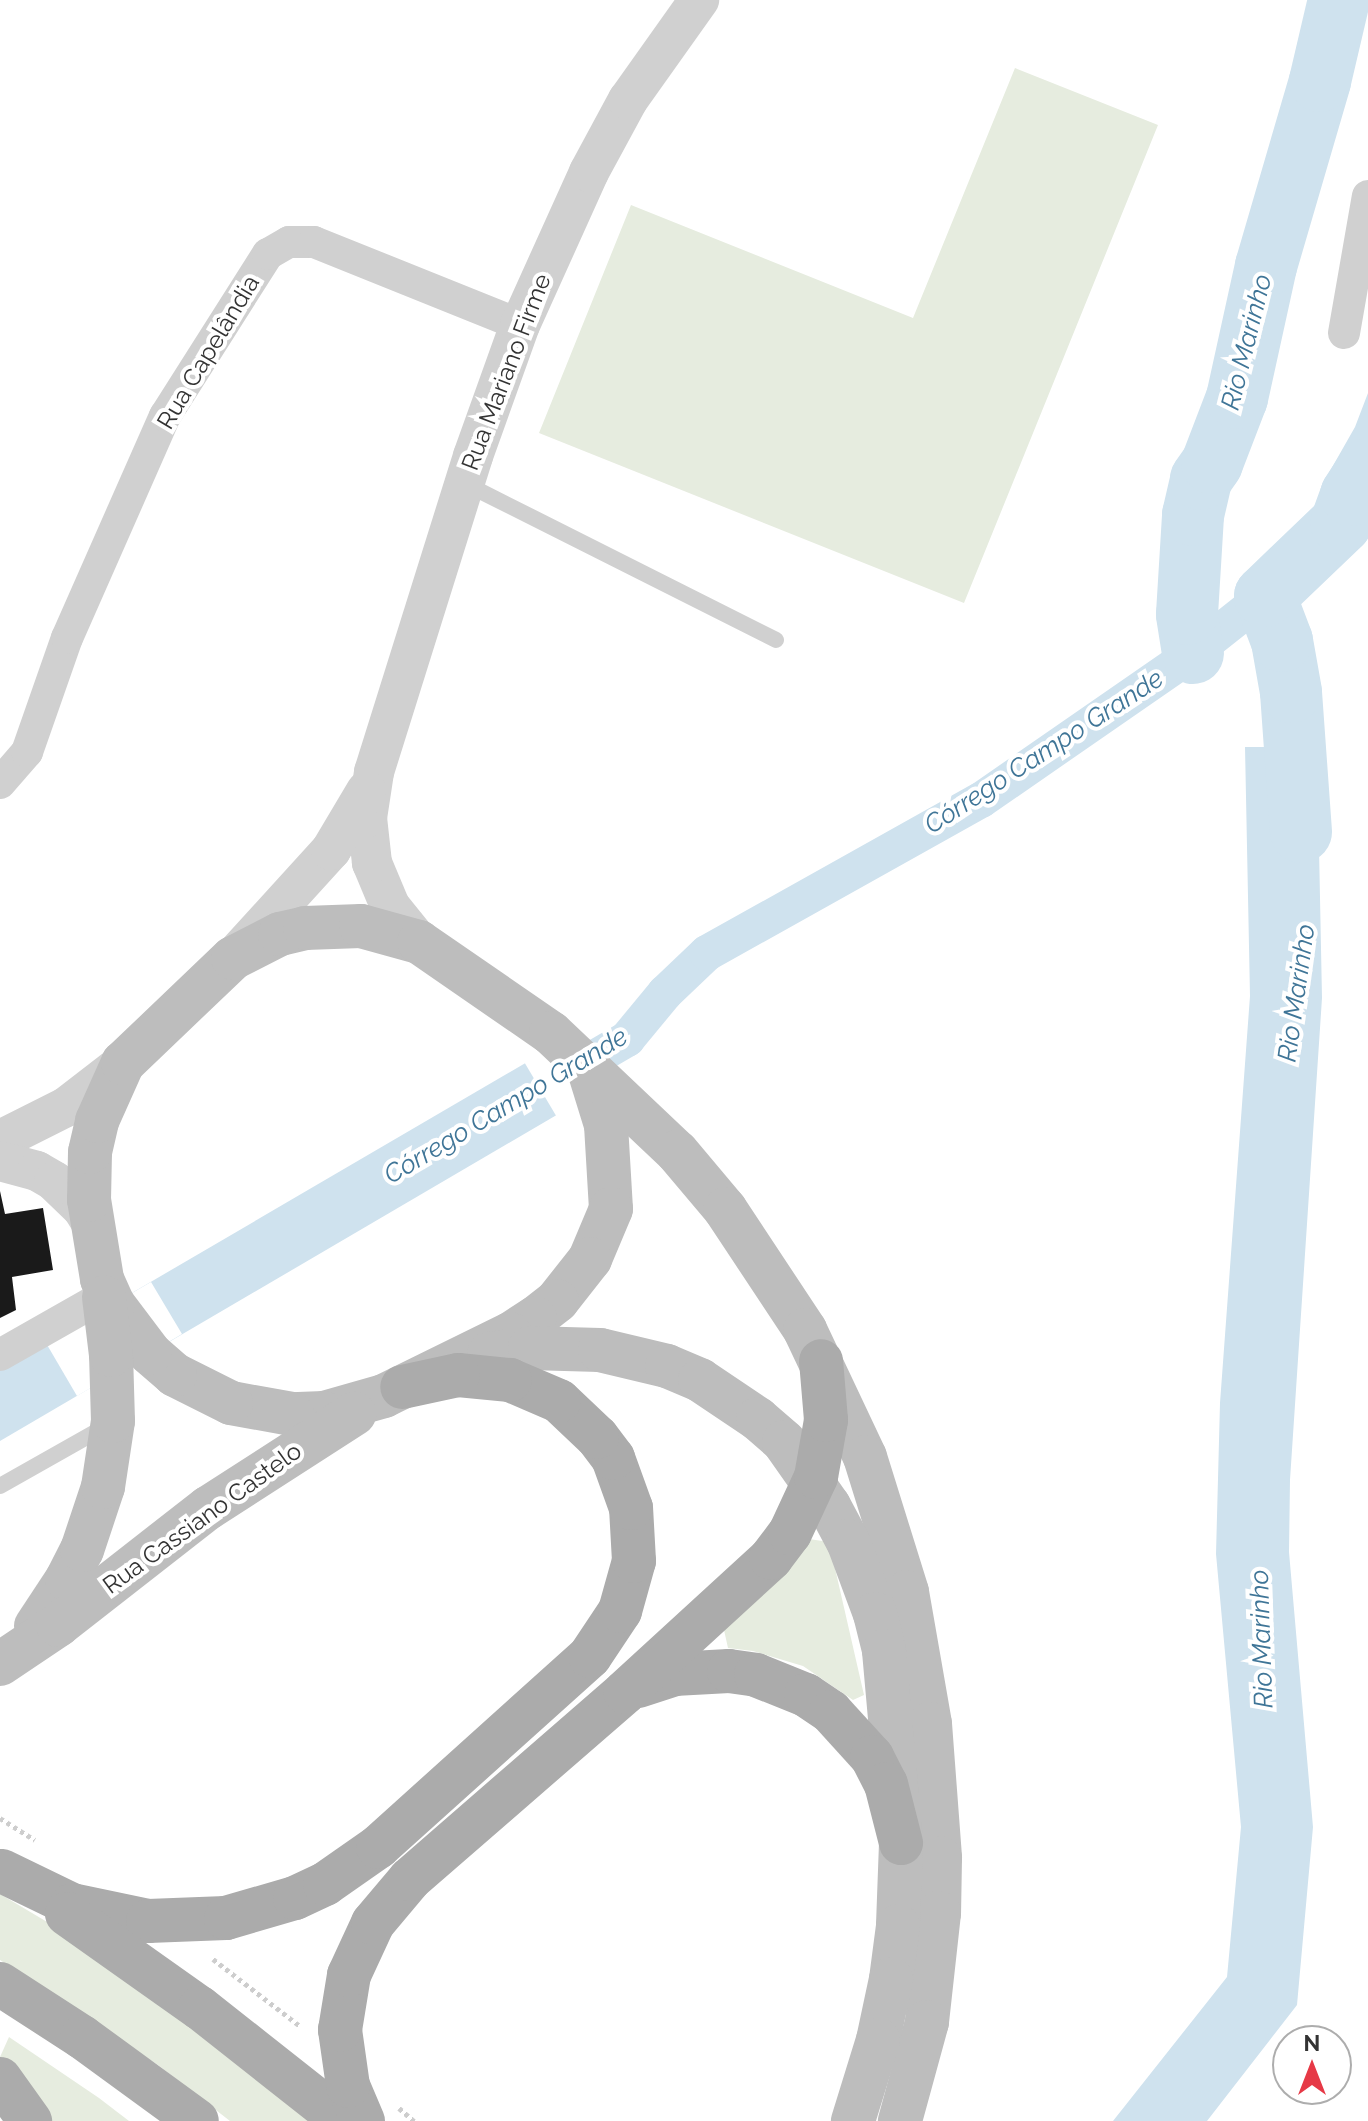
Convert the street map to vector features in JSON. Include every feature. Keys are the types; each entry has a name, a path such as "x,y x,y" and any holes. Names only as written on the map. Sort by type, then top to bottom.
{"main road":[{"path":"123,1063 233,958 280,934 331,925 376,929 419,942 551,1033 602,1087 677,1152 725,1209 767,1267 821,1361 865,1457 907,1592 930,1724 940,1858 936,1968 915,2075 900,2121"},
{"name":"Rua Cassiano Castelo","path":"4,1662 50,1607 82,1550 103,1487 113,1421 112,1375 106,1297 92,1224 90,1152 97,1121 123,1063"},
{"path":"106,1297 150,1353 202,1391 261,1411 324,1413 354,1407 402,1387 535,1318 557,1301 590,1259 611,1209 610,1151 602,1087"},
{"path":"455,1361 530,1348 565,1347 634,1356 667,1366 730,1398 784,1442 814,1482 848,1541 867,1589 884,1651 901,1843 898,1926 891,1979 878,2040 853,2121"},
{"path":"363,2121 348,2086 341,2036 343,2002 354,1961 373,1923 390,1900 771,1558 790,1533 814,1482 826,1420 821,1361"},
{"path":"1,1870 72,1905 148,1921 198,1920 265,1908 325,1884 352,1867 590,1656 620,1611 634,1561 631,1508 613,1458 579,1417 535,1389 485,1375 432,1378 402,1387"},
{"name":"Rua Cassiano Castelo","path":"4,1662 58,1625 208,1508 288,1454 402,1387"},
{"path":"625,1692 674,1674 715,1671 756,1675 806,1695 831,1712 872,1757 886,1784 901,1843"},
{"path":"1,1870 137,1960 265,2056 343,2121"},
{"path":"0,1984 82,2037 197,2121"},
{"path":"0,2079 30,2121"}],"street":[{"name":"Rua Mariano Firme","path":"374,772 464,483 520,325 589,172 628,100 699,0"},
{"path":"1344,333 1368,196"},
{"name":"Rua Capelândia","path":"0,783 27,752 67,638 165,416 268,254 289,242 314,242 520,325"},
{"path":"374,772 367,818 372,863 390,906 419,942"},
{"path":"233,958 331,850 374,772"},
{"path":"0,1140 66,1107 123,1063"},
{"path":"0,1161 37,1171 54,1181 82,1208 92,1224"},
{"path":"0,1355 106,1297"}],"lane":[{"path":"464,483 776,640"},
{"path":"0,1486 113,1421"}],"path":[{"path":"198,1920 201,1951 316,2038 341,2036"}],"shaded area":[{"path":"1015,68 1158,125 964,603 539,433 631,205 913,318"},
{"path":"809,1539 829,1542 864,1695 853,1700 803,1666 753,1651 728,1648 724,1630"},
{"path":"0,1894 59,1929 319,2121 230,2121 158,2065 0,1960"},
{"path":"9,2037 129,2121 52,2121 0,2057"}],"water":[{"path":"1368,393 1368,506 1326,478 1355,427"},
{"path":"1245,747 1317,747 1322,998 1290,1480 1289,1552 1313,1827 1297,2005 1281,2025 1272,2025 1272,2037 1207,2121 1113,2121 1227,1977 1241,1827 1216,1554 1220,1403 1250,996"},
{"path":"611,1013 642,1065 0,1441 0,1370"}],"pier":[{"path":"609,1009 614,1010 646,1067 558,1119 523,1060"},
{"path":"151,1282 182,1334 77,1396 46,1343"}],"building":[{"path":"0,1191 5,1214 43,1208 53,1270 12,1277 16,1310 0,1318"}],"waterway":[{"name":"Rio Marinho","path":"1193,653 1187,614 1193,515 1201,479 1212,463 1237,398 1266,266 1320,81 1339,0"},
{"name":"Rio Marinho","path":"1301,832 1291,692 1282,641 1265,596 1341,523 1351,495 1368,469"},
{"name":"Córrego Campo Grande","path":"586,1063 627,1039 665,993 707,953 981,800 1193,653 1265,596"}]}
